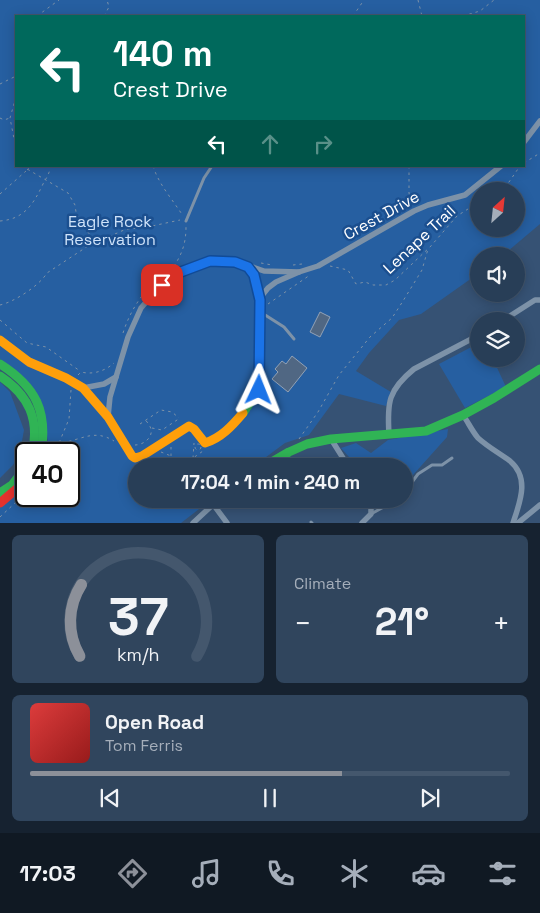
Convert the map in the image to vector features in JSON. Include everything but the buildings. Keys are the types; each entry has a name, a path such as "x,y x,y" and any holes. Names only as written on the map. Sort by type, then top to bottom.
{"street":[{"path":"525,141 540,121"},
{"name":"Crest Drive","path":"261,306 268,288 299,272 322,264 414,211 428,205 465,195 499,167"},
{"name":"Crest Drive","path":"108,417 110,397 134,322 147,300 162,285 178,273 210,261 252,264 264,271 299,272"},
{"path":"0,340 29,362 83,388 108,417 123,446 132,456 138,458 189,426 194,428 205,443 222,433 243,414 254,402 259,390 261,306 252,264"},
{"path":"516,312 535,300 540,300"},
{"path":"390,434 388,408 391,396 405,376 414,369 470,341"},
{"path":"0,364 23,380 32,390 44,418 43,442"},
{"path":"279,458 308,444 331,439 426,431 463,415 502,394 540,369"},
{"path":"83,388 104,384 115,379 117,375"},
{"path":"0,376 22,393 32,410 37,432 36,442"},
{"path":"463,415 477,436 512,463 518,471 522,480 521,500 513,523"},
{"path":"331,439 343,458"},
{"path":"0,493 15,481"},
{"path":"0,503 15,490"},
{"path":"518,523 540,505"},
{"path":"193,523 209,508"},
{"path":"216,508 227,523"},
{"path":"362,523 371,514 371,508"}],"lane":[{"path":"186,221 204,178 211,167"},
{"path":"261,306 265,314 284,327 294,339"},
{"path":"413,481 418,474 432,465 442,464 452,458"},
{"path":"371,514 382,508"}],"path":[{"path":"52,0 53,4"},
{"path":"38,15 59,0"},
{"path":"105,15 109,8 107,0"},
{"path":"354,15 364,0"},
{"path":"418,0 422,15"},
{"path":"466,15 480,11 494,0"},
{"path":"0,84 15,76"},
{"path":"15,100 10,118 15,144"},
{"path":"0,118 4,120 10,118"},
{"path":"525,162 540,153"},
{"path":"23,167 64,190 70,196 83,226 95,242"},
{"path":"0,194 31,167"},
{"path":"0,221 14,220 24,213 38,196 50,172 50,167"},
{"path":"153,167 161,184 186,221 184,247 172,269"},
{"path":"409,167 410,193 414,211"},
{"path":"509,182 519,167"},
{"name":"Lenape Trail","path":"322,264 348,270 356,284 365,282 373,285 386,285 396,280 428,249 457,216 470,208"},
{"path":"0,305 8,304 21,296 42,280 47,273 95,242 124,230 186,221"},
{"path":"291,451 318,412 339,375 370,337 392,318 422,270 428,249"},
{"path":"291,265 306,263"},
{"path":"252,264 277,265"},
{"path":"121,338 126,323 141,296 153,282 180,266"},
{"path":"261,306 310,275"},
{"path":"0,320 27,343 46,347 80,372 99,372 114,364 116,358"},
{"path":"59,442 69,419 70,391 73,382 80,372"},
{"path":"140,424 158,411 163,410 172,412 179,418 162,430 151,428"},
{"path":"64,442 95,435 105,435 123,446 140,445 149,439 151,435 151,428 145,419"},
{"path":"193,458 196,438"},
{"path":"157,452 171,456 171,445"},
{"path":"193,458 209,447"},
{"path":"193,450 198,455"},
{"path":"0,516 15,503"}],"green space":[{"name":"Eagle Rock Reservation","path":"0,0 540,0 540,224 525,237 525,182 470,182 470,238 523,238 513,247 470,247 470,279 421,314 399,320 369,353 356,371 391,392 386,406 339,394 309,435 285,443 265,458 128,458 128,508 200,508 181,523 0,523 0,503 15,489 15,507 80,507 80,442 48,442 42,410 21,380 0,359"},
{"path":"470,348 470,367 497,367 506,387 465,408 439,364"},
{"path":"0,382 10,392 24,430 22,442 15,442 15,461 0,478"},
{"path":"448,429 447,437 413,475 413,458 350,458 341,448 356,443 371,453 388,440"}],"traffic: fast":[{"path":"243,413 259,389 260,300 254,275 248,267"},
{"path":"0,364 23,382 31,391 41,413 43,442"},
{"path":"279,458 307,444 331,439 426,431 463,415 540,369"},
{"path":"0,376 18,391 30,409 33,419 34,442"},
{"path":"0,493 15,481"}],"traffic: slow":[{"path":"0,340 29,362 66,378 83,388 108,417 135,458 142,456 189,426 194,429 205,443 211,441 226,431 243,413"}],"traffic: jam":[{"path":"0,503 15,490"}],"route":[{"path":"162,285 178,273 210,261 222,260 242,263 248,267 254,275 260,300 259,390"}]}
